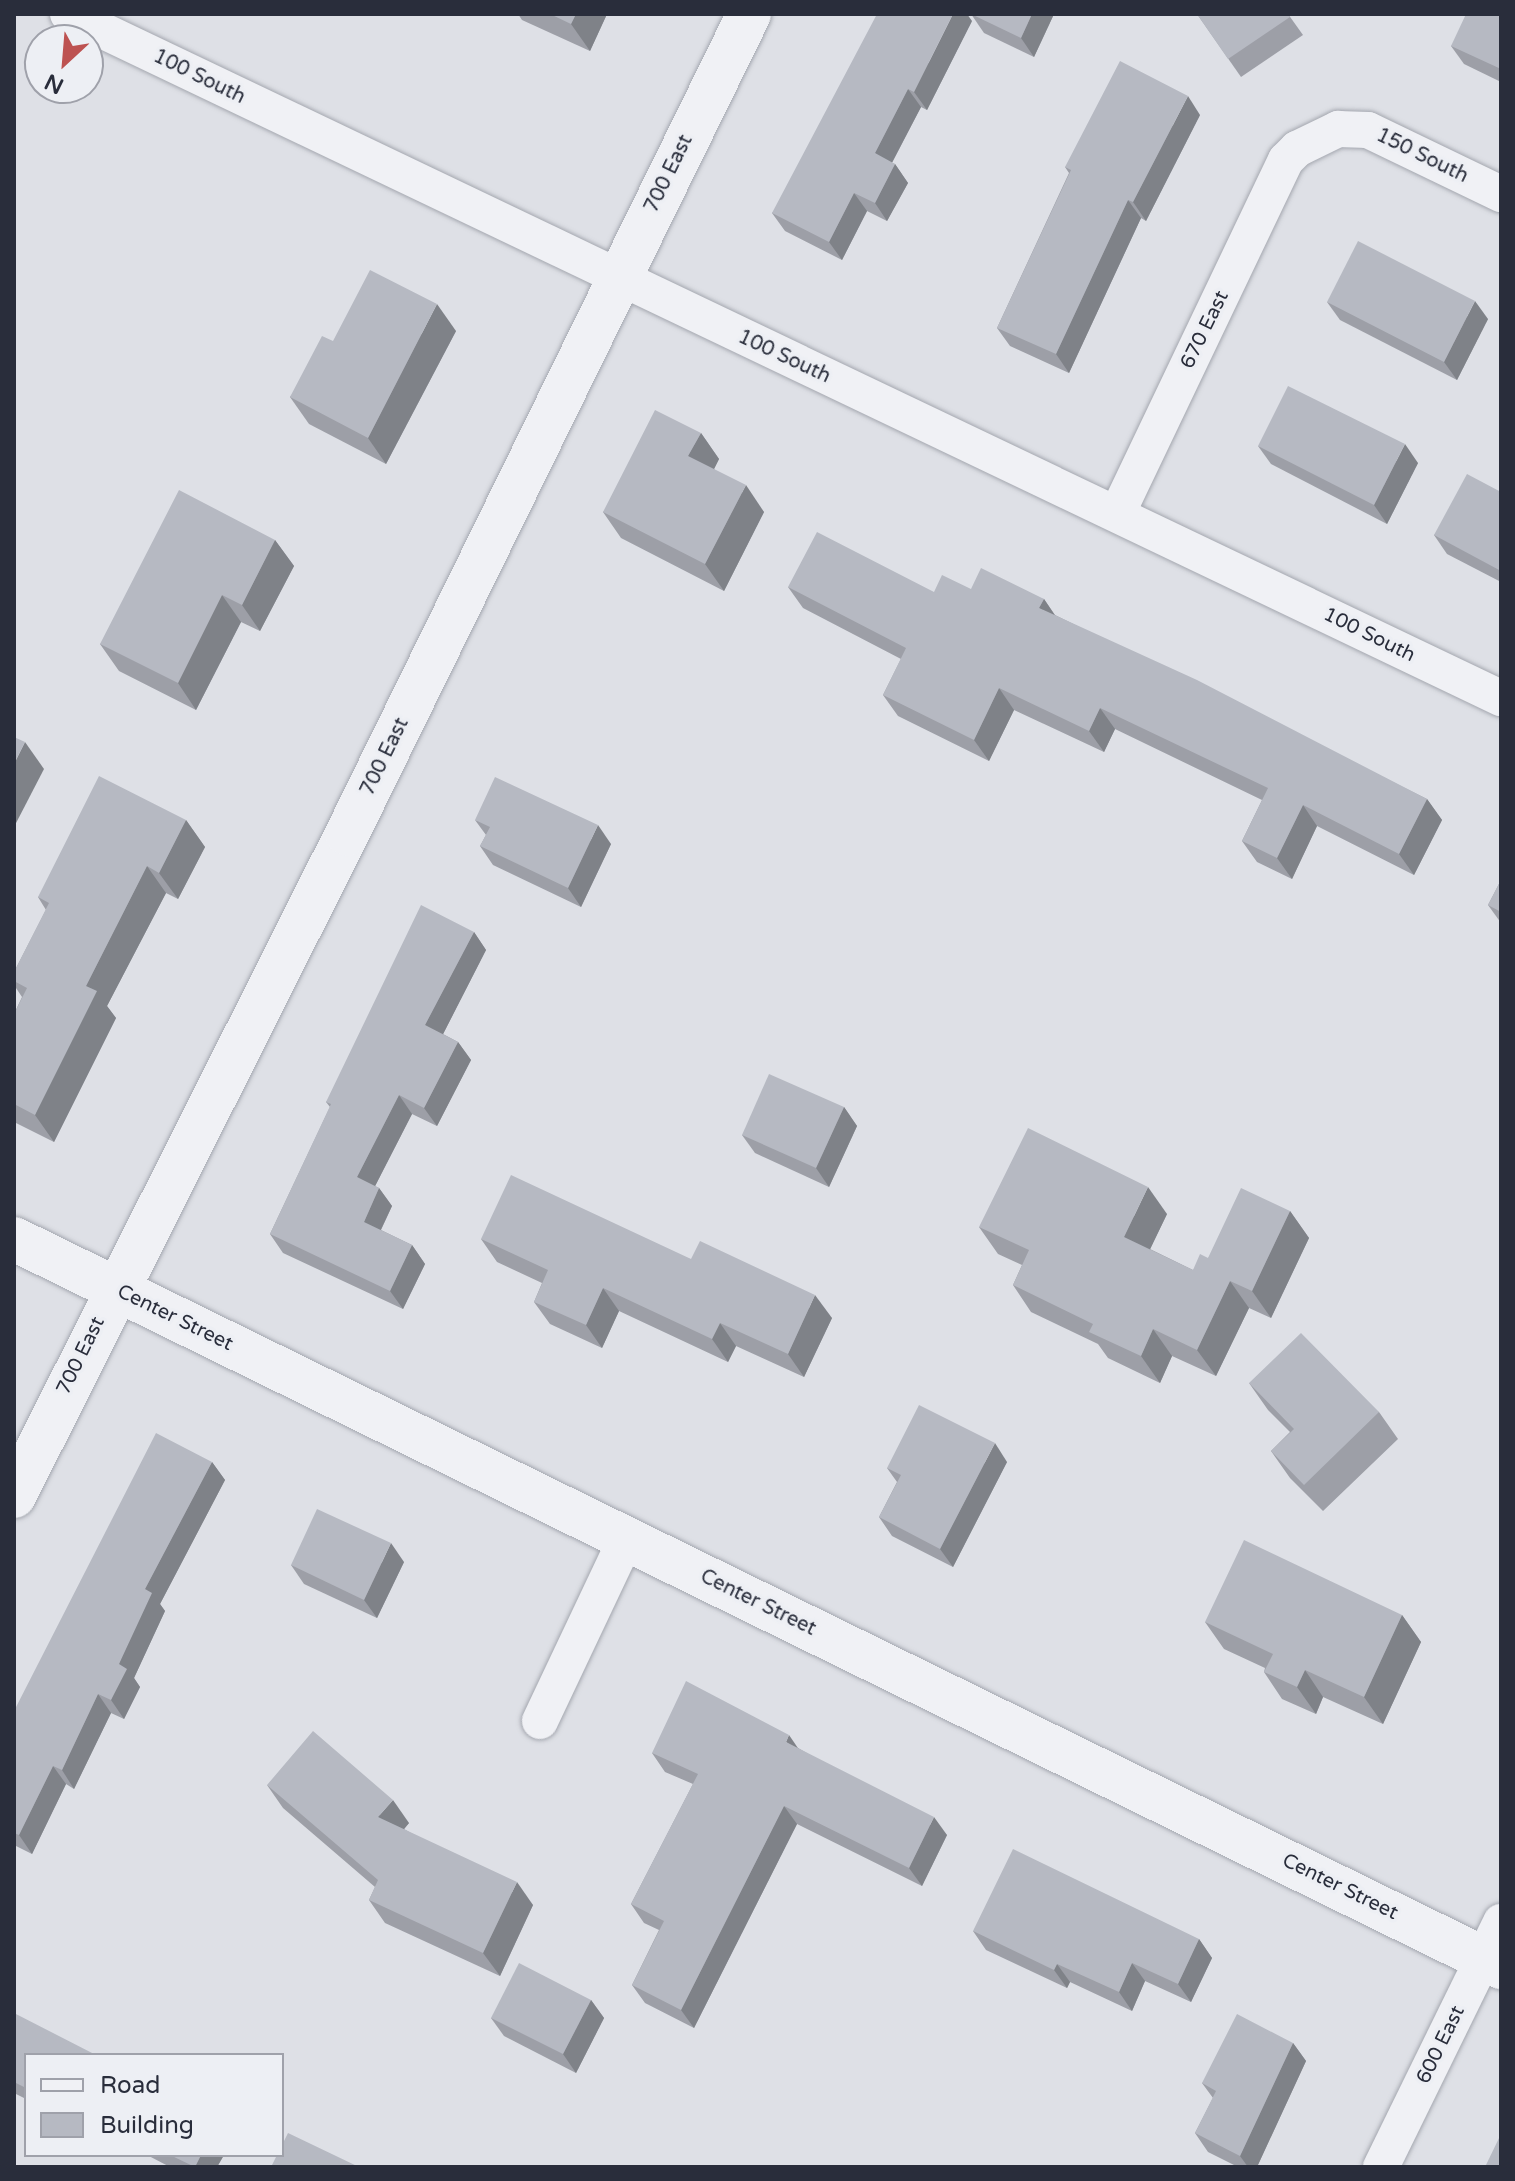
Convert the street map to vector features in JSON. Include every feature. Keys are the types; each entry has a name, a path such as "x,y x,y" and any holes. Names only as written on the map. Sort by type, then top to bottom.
{"street":[{"name":"100 South","path":"68,14 617,279 1501,698"},
{"name":"700 East","path":"14,1496 115,1288 347,834 749,14"},
{"name":"150 South","path":"1297,149 1338,129 1368,130 1501,194"},
{"name":"670 East","path":"1117,514 1286,160 1297,149"},
{"name":"Center Street","path":"14,1239 626,1539 1495,1949"},
{"path":"540,1721 626,1539"},
{"name":"600 East","path":"1381,2167 1495,1949"}],"building":[{"path":"550,14 576,14 571,24"},
{"path":"877,14 953,14 914,92 908,89 875,153 895,164 875,203 854,193 829,242 772,213"},
{"path":"971,14 1032,14 1021,38"},
{"path":"1197,14 1288,14 1290,17 1228,59"},
{"path":"1466,14 1501,14 1501,69 1451,46"},
{"path":"1120,61 1188,96 1133,202 1128,200 1056,354 997,328 1071,170 1065,167"},
{"path":"1358,241 1475,301 1444,362 1327,302"},
{"path":"370,270 437,304 368,438 290,397 322,336 333,341"},
{"path":"1288,386 1405,444 1374,505 1258,446"},
{"path":"655,410 701,433 688,456 746,485 705,564 603,512"},
{"path":"1467,474 1501,492 1501,571 1434,535"},
{"path":"179,490 275,540 242,605 222,595 178,683 100,644"},
{"path":"817,532 934,592 942,575 971,589 981,568 1044,599 1039,608 1197,680 1427,799 1399,854 1303,805 1277,858 1242,841 1268,788 1100,708 1089,731 999,688 974,740 883,695 906,648 788,587"},
{"path":"14,737 25,742 14,764"},
{"path":"99,776 186,820 159,873 147,866 86,986 97,991 35,1115 14,1104 14,1014 27,988 14,981 14,972 49,903 38,897"},
{"path":"495,777 598,825 568,888 480,846 490,827 475,820"},
{"path":"1501,880 1501,912 1488,905"},
{"path":"421,905 474,932 425,1025 458,1042 424,1108 399,1095 357,1177 379,1188 364,1222 412,1245 390,1291 270,1234 331,1104 326,1102"},
{"path":"769,1074 844,1107 816,1168 742,1135"},
{"path":"1028,1128 1148,1187 1124,1237 1193,1270 1200,1254 1208,1258 1241,1188 1290,1211 1252,1291 1230,1281 1197,1350 1153,1329 1141,1356 1089,1332 1093,1324 1013,1285 1029,1250 979,1227"},
{"path":"511,1175 691,1259 700,1241 815,1295 788,1354 720,1323 712,1339 603,1288 586,1325 534,1302 548,1270 481,1239"},
{"path":"1301,1333 1379,1412 1304,1485 1271,1451 1294,1429 1249,1383"},
{"path":"919,1405 995,1443 940,1549 879,1517 901,1475 887,1468"},
{"path":"156,1433 212,1462 145,1589 152,1593 119,1664 127,1669 111,1700 98,1694 62,1770 53,1766 19,1835 14,1833 14,1711"},
{"path":"317,1509 391,1543 364,1600 291,1565"},
{"path":"1244,1540 1402,1615 1364,1697 1305,1670 1297,1687 1264,1672 1273,1654 1205,1622"},
{"path":"686,1681 789,1735 786,1742 934,1817 909,1868 784,1806 681,2010 632,1985 664,1921 631,1904 698,1774 652,1753"},
{"path":"313,1731 393,1800 378,1817 517,1882 483,1953 369,1900 378,1880 267,1785"},
{"path":"1013,1849 1199,1939 1178,1984 1132,1963 1119,1992 1057,1964 1054,1970 973,1931"},
{"path":"519,1963 591,2000 563,2054 491,2018"},
{"path":"14,2013 92,2053 24,2053 24,2087 14,2082"},
{"path":"1237,2014 1293,2043 1240,2156 1195,2133 1216,2091 1202,2083"},
{"path":"288,2133 359,2167 271,2167 276,2157 284,2157 284,2141"},
{"path":"1501,2134 1501,2167 1485,2167"},
{"path":"174,2157 200,2157 195,2167"}]}
